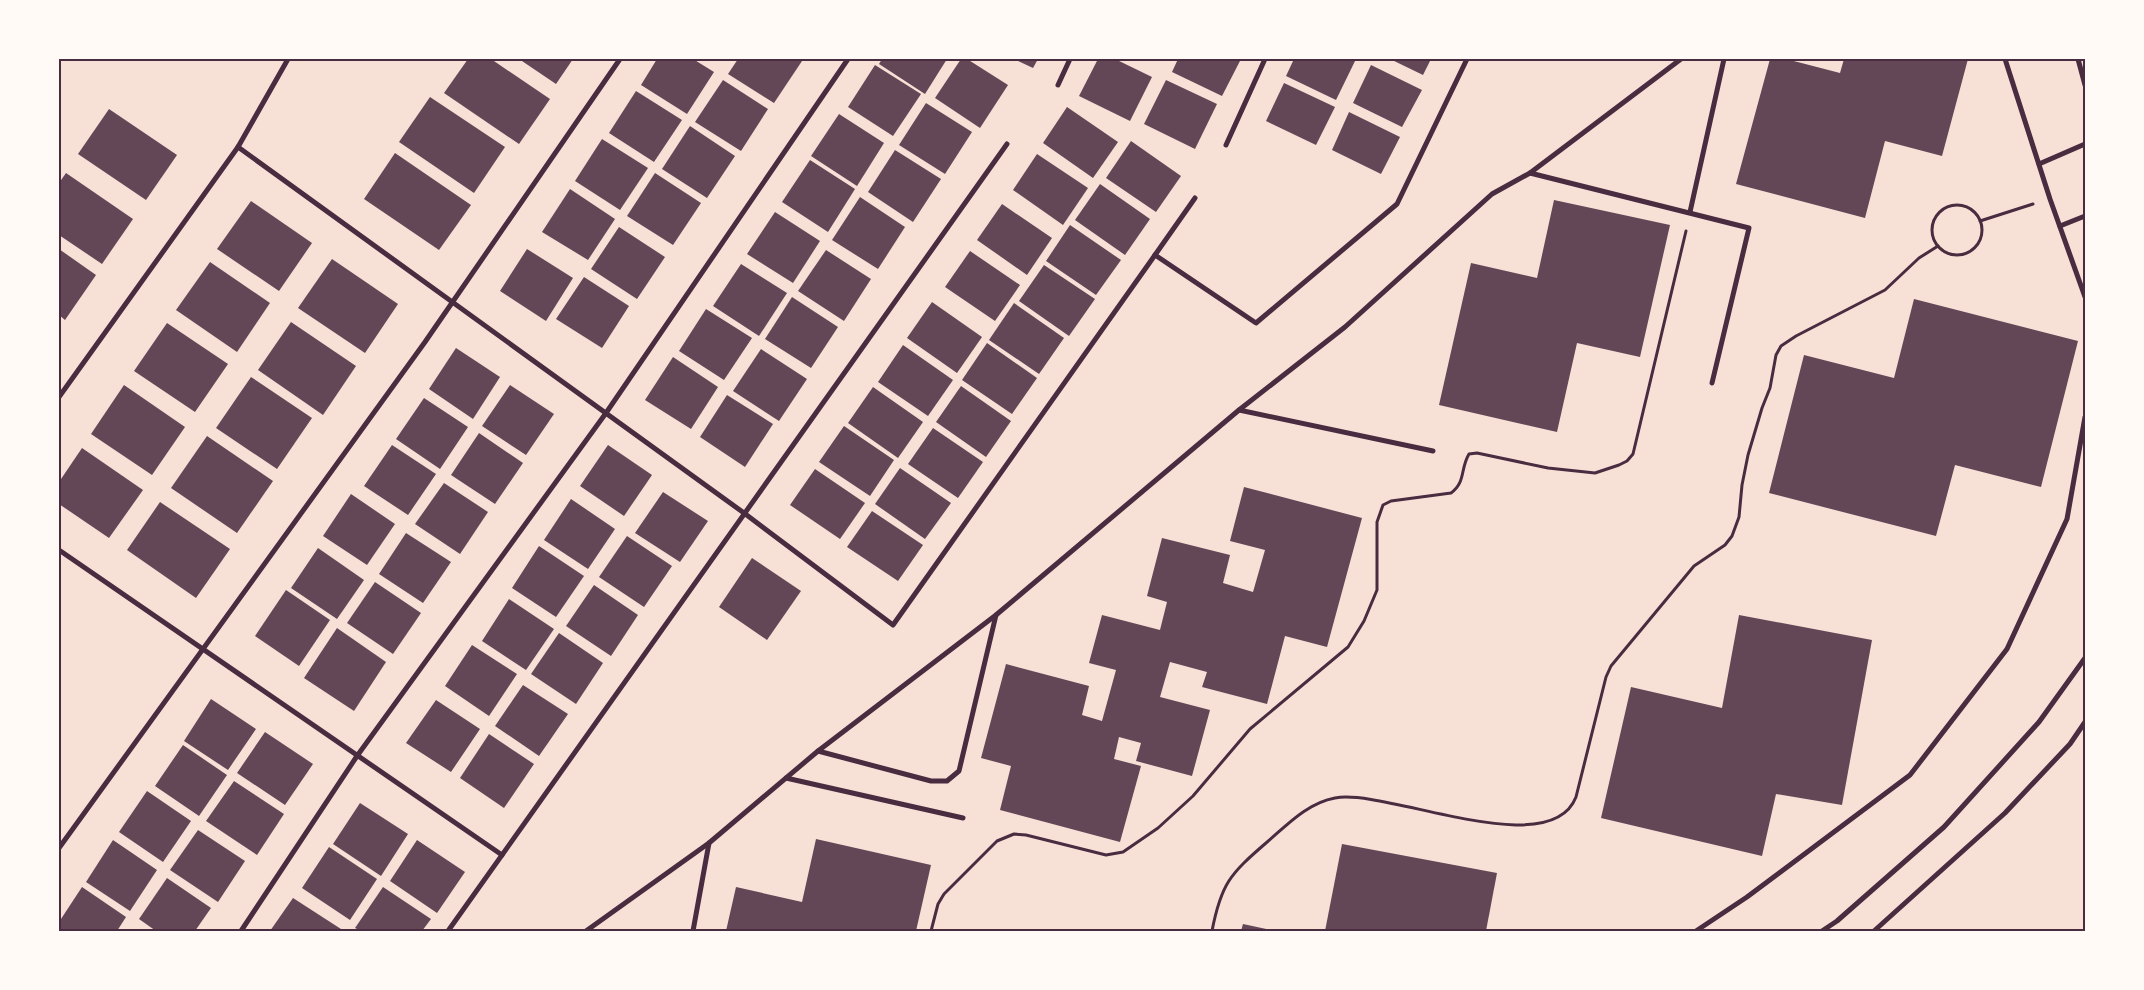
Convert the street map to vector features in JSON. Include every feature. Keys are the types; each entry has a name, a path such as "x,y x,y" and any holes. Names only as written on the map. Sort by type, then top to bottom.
{"street":[{"path":"59,398 238,147 288,59"},
{"path":"59,848 453,302 620,59"},
{"path":"241,931 357,756 606,413 848,59"},
{"path":"1058,85 1070,59"},
{"path":"1226,145 1265,59"},
{"path":"1155,255 1256,323 1397,204 1466,59"},
{"path":"586,931 709,843 818,750 996,615 1239,410 1345,327 1492,194 1530,173 1681,59"},
{"path":"1690,212 1724,59"},
{"path":"2005,59 2050,199 2085,297"},
{"path":"2078,59 2085,85"},
{"path":"448,931 1007,144"},
{"path":"2039,164 2085,144"},
{"path":"238,147 744,513 893,625 1195,198"},
{"path":"1530,173 1749,228 1712,383"},
{"path":"2060,226 2085,216"},
{"path":"1239,410 1433,451"},
{"path":"1696,931 1747,897 1910,775 2007,649 2067,518 2085,418"},
{"path":"59,550 502,855"},
{"path":"818,750 932,781 947,781 959,771 996,615"},
{"path":"1822,931 1837,921 1944,827 2039,722 2085,658"},
{"path":"1874,931 2005,813 2070,744 2085,722"},
{"path":"786,778 963,818"},
{"path":"693,931 709,843"}],"path":[{"path":"1980,221 2050,199"},
{"path":"1961,206 1976,214 1980,221 1981,236 1979,243 1967,253 1952,255 1938,246 1934,239 1934,222 1944,209 1961,206"},
{"path":"931,931 938,904 944,894 997,841 1014,834 1026,835 1106,855 1114,855 1123,852 1147,837 1186,802 1250,729 1348,647 1364,621 1377,590 1377,522 1383,505 1391,501 1451,493 1462,481 1465,461 1469,454 1477,453 1548,468 1595,474 1627,461 1633,454 1690,212"},
{"path":"1212,931 1221,894 1235,870 1297,817 1323,801 1351,797 1432,814 1515,825 1550,821 1566,812 1576,797 1606,677 1611,666 1694,566 1725,545 1732,536 1739,517 1748,455 1770,388 1776,355 1781,346 1796,336 1884,290 1919,258 1938,246"}],"building":[{"path":"468,59 491,59 550,99 519,144 444,93"},
{"path":"519,59 573,59 556,84"},
{"path":"657,59 693,59 714,72 687,114 641,85"},
{"path":"738,59 798,59 802,61 774,103 728,74"},
{"path":"882,59 947,59 925,94 879,64"},
{"path":"961,59 967,59 1008,85 980,128 935,98"},
{"path":"1014,59 1038,59 1033,68"},
{"path":"1098,59 1115,59 1152,77 1130,121 1079,96"},
{"path":"1178,59 1241,59 1222,96 1172,72"},
{"path":"1294,59 1356,59 1336,100 1286,76"},
{"path":"1390,59 1431,59 1423,75"},
{"path":"1770,59 1786,59 1840,73 1844,59 1968,59 1942,156 1885,141 1865,218 1736,184"},
{"path":"875,65 921,94 893,136 848,107"},
{"path":"1371,65 1422,90 1402,127 1353,103"},
{"path":"723,80 768,109 741,151 695,122"},
{"path":"1166,80 1217,104 1195,149 1144,124"},
{"path":"1284,83 1335,107 1316,145 1266,121"},
{"path":"636,91 682,120 654,162 609,133"},
{"path":"430,97 505,147 474,193 399,142"},
{"path":"926,103 972,132 945,174 899,145"},
{"path":"1067,107 1118,142 1093,178 1043,143"},
{"path":"109,109 177,155 146,200 78,154"},
{"path":"1349,112 1400,137 1381,174 1332,150"},
{"path":"839,114 884,143 857,186 811,156"},
{"path":"690,126 735,156 707,198 662,169"},
{"path":"602,139 648,168 620,210 575,181"},
{"path":"1131,141 1181,176 1156,212 1106,178"},
{"path":"895,150 941,179 913,222 868,192"},
{"path":"395,153 471,205 439,250 364,199"},
{"path":"1037,154 1088,188 1063,225 1013,190"},
{"path":"810,160 855,189 828,232 782,202"},
{"path":"66,173 133,219 102,264 59,235 59,183"},
{"path":"655,173 701,203 673,245 627,216"},
{"path":"1100,184 1150,219 1125,255 1075,220"},
{"path":"570,189 615,219 588,260 542,232"},
{"path":"860,197 905,227 878,269 832,240"},
{"path":"1554,200 1670,225 1640,357 1577,343 1557,432 1439,405 1471,263 1537,278"},
{"path":"251,201 312,243 279,291 217,249"},
{"path":"1002,204 1052,238 1027,275 977,240"},
{"path":"775,212 820,241 793,283 747,254"},
{"path":"1070,225 1121,260 1096,295 1046,261"},
{"path":"619,227 665,257 637,299 591,269"},
{"path":"59,249 96,275 65,320 59,315"},
{"path":"527,249 573,278 546,321 500,291"},
{"path":"826,250 871,279 844,321 798,291"},
{"path":"970,251 1020,285 995,321 945,287"},
{"path":"332,259 398,304 365,353 298,308"},
{"path":"210,262 270,303 237,352 176,310"},
{"path":"741,264 787,293 759,336 713,306"},
{"path":"1044,265 1095,299 1069,336 1019,301"},
{"path":"584,277 629,306 602,348 556,319"},
{"path":"792,297 838,327 811,368 765,339"},
{"path":"1914,299 2078,341 2041,487 1955,465 1936,536 1769,493 1804,355 1894,378"},
{"path":"932,302 982,337 957,373 907,338"},
{"path":"1014,303 1064,338 1039,374 989,340"},
{"path":"706,309 752,338 724,380 679,351"},
{"path":"291,322 356,366 323,415 258,370"},
{"path":"167,323 228,364 195,412 134,371"},
{"path":"987,343 1037,378 1012,414 962,380"},
{"path":"903,345 953,380 928,416 878,382"},
{"path":"456,348 500,377 473,419 429,389"},
{"path":"761,349 807,379 779,421 733,391"},
{"path":"673,357 718,387 691,429 645,400"},
{"path":"251,377 312,418 277,469 216,428"},
{"path":"124,385 185,427 152,475 91,434"},
{"path":"510,385 554,414 526,455 482,426"},
{"path":"961,386 1011,421 986,457 936,422"},
{"path":"873,387 923,422 898,458 848,423"},
{"path":"727,395 773,424 745,467 700,437"},
{"path":"424,398 468,427 440,469 396,439"},
{"path":"844,426 894,460 870,496 819,462"},
{"path":"933,428 983,462 958,498 908,464"},
{"path":"479,433 523,463 495,504 451,475"},
{"path":"207,436 273,481 237,533 171,488"},
{"path":"392,445 436,474 408,515 364,486"},
{"path":"608,445 652,475 624,516 580,486"},
{"path":"82,448 143,490 109,538 59,504 59,482"},
{"path":"900,468 951,503 925,539 875,504"},
{"path":"815,469 865,503 840,539 790,505"},
{"path":"444,483 488,512 460,554 415,524"},
{"path":"1244,487 1362,518 1327,647 1285,636 1267,704 1202,687 1207,672 1170,662 1160,697 1210,710 1192,776 1136,761 1141,743 1119,737 1114,759 1141,766 1120,842 1000,810 1011,766 981,758 1006,664 1089,686 1082,715 1102,721 1116,670 1089,663 1102,615 1160,630 1167,602 1147,596 1162,538 1230,555 1223,583 1253,592 1265,550 1230,541"},
{"path":"663,492 708,521 680,562 635,533"},
{"path":"351,494 395,524 367,565 323,536"},
{"path":"571,499 615,529 588,569 544,540"},
{"path":"160,502 230,549 196,598 127,550"},
{"path":"872,511 923,545 898,581 847,547"},
{"path":"406,533 451,562 423,603 379,574"},
{"path":"627,536 672,566 644,607 599,577"},
{"path":"539,546 584,576 556,617 512,588"},
{"path":"318,548 364,580 337,619 291,588"},
{"path":"752,558 801,591 767,640 719,607"},
{"path":"375,582 421,613 393,654 347,623"},
{"path":"594,585 638,615 611,656 566,626"},
{"path":"286,590 330,620 299,666 255,636"},
{"path":"509,599 554,629 526,670 482,641"},
{"path":"1739,615 1872,640 1842,805 1776,794 1762,856 1601,818 1631,687 1722,708"},
{"path":"337,628 386,662 354,711 304,678"},
{"path":"559,633 603,663 576,704 531,674"},
{"path":"472,645 517,674 489,716 445,686"},
{"path":"523,685 568,714 539,756 495,726"},
{"path":"211,699 256,729 228,770 184,741"},
{"path":"436,700 480,729 451,772 406,743"},
{"path":"265,732 313,764 285,805 237,773"},
{"path":"489,734 534,764 504,808 460,778"},
{"path":"183,745 227,775 199,816 155,786"},
{"path":"234,781 284,814 257,855 206,821"},
{"path":"147,791 191,821 163,862 119,832"},
{"path":"360,803 408,834 381,876 333,844"},
{"path":"198,830 245,861 218,902 170,870"},
{"path":"816,839 931,865 916,931 726,931 736,887 802,902"},
{"path":"113,840 157,870 130,911 86,882"},
{"path":"417,840 465,872 437,913 390,881"},
{"path":"1342,844 1497,873 1486,931 1325,931"},
{"path":"329,847 377,879 350,920 302,888"},
{"path":"167,878 211,908 195,931 156,931 139,919"},
{"path":"82,887 126,917 117,931 59,931 59,922"},
{"path":"383,887 431,919 422,931 361,931 355,928"},
{"path":"293,898 341,929 340,931 270,931"},
{"path":"1243,924 1271,930 1271,931 1241,931"}]}
